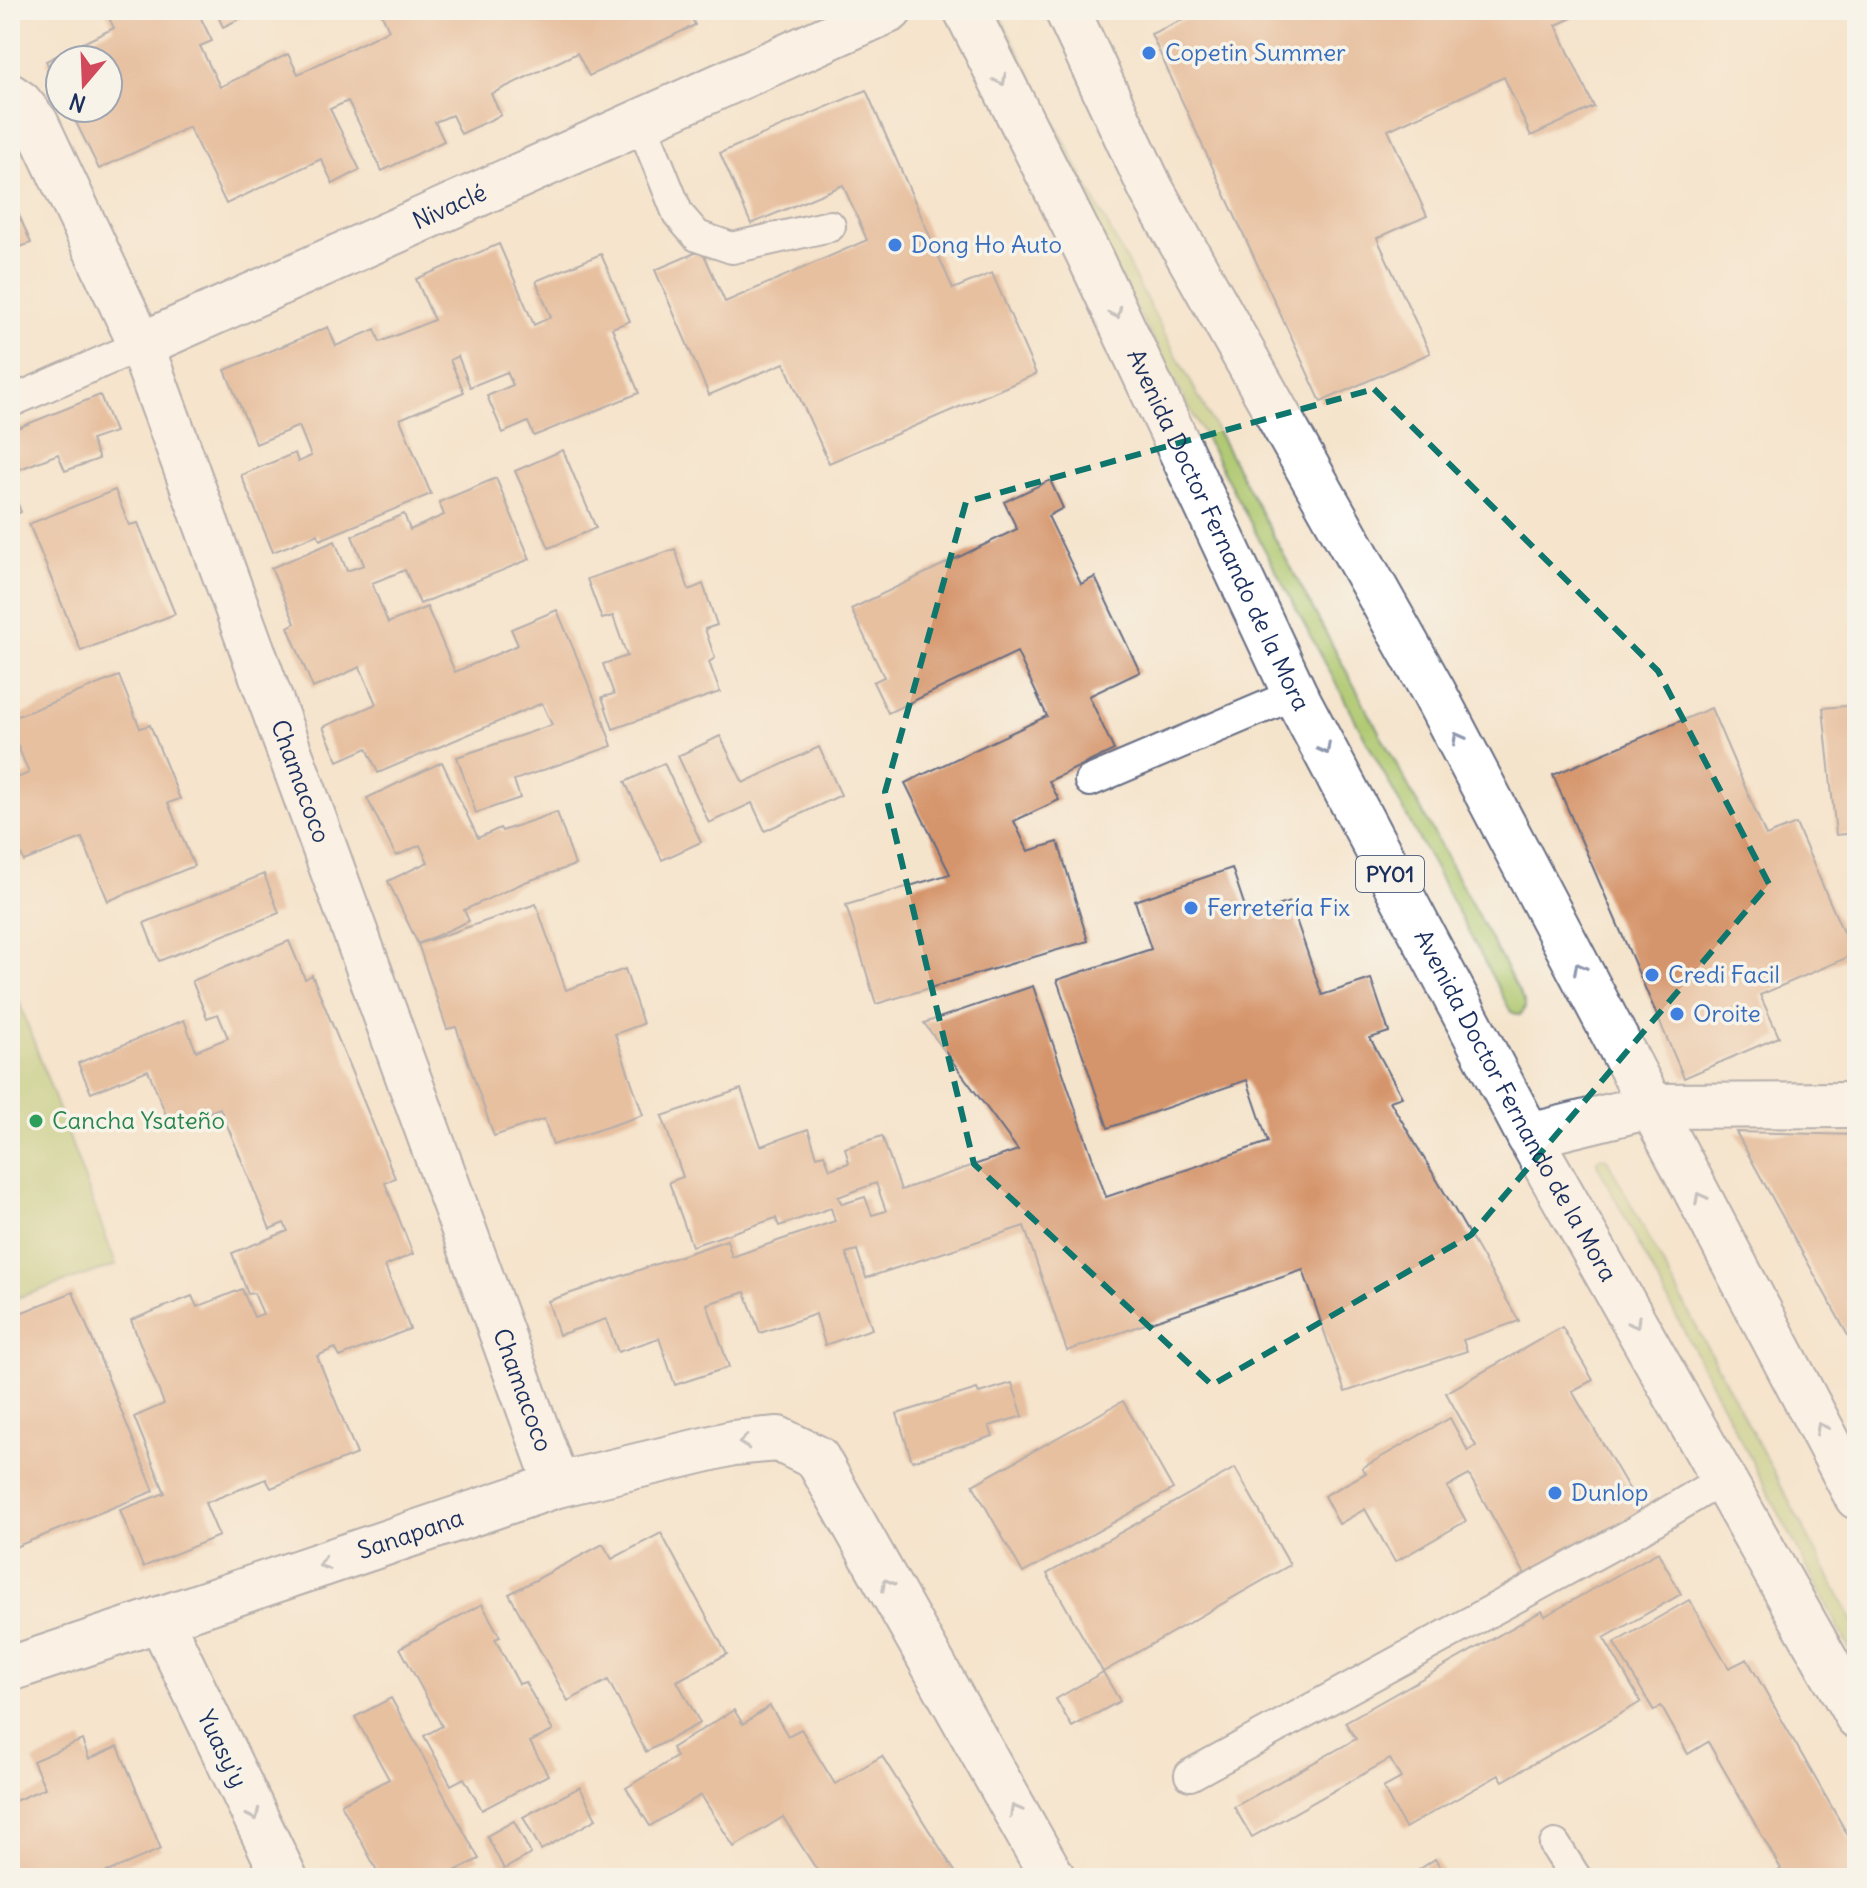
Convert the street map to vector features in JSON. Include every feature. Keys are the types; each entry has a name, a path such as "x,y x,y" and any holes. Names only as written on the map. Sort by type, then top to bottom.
{"main road":[{"name":"Nivaclé","path":"141,345 890,10"},
{"name":"Avenida Doctor Fernando de la Mora","path":"966,10 1087,251 1295,694 1529,1136 1857,1716"},
{"path":"1067,10 1151,189 1433,691 1857,1497"},
{"name":"Chamacoco","path":"10,96 36,123 141,345 557,1485"},
{"path":"1529,1136 1651,1106 1857,1105"},
{"name":"Sanapana","path":"10,1669 557,1485 733,1443 778,1439 817,1458 1053,1878"},
{"name":"Yuasy'y","path":"160,1619 285,1878"}],"lane":[{"path":"641,122 678,214 697,236 732,248 830,226"},
{"name":"Nivaclé","path":"10,402 141,345"},
{"path":"1090,781 1295,694"},
{"path":"1190,1775 1615,1544 1723,1479"},
{"path":"1555,1845 1576,1878"}],"highlighted area":[{"path":"1374,389 1658,671 1769,884 1471,1235 1212,1385 974,1164 885,792 966,502"}],"green space":[{"path":"982,10 997,10 1138,284 1525,1003 1520,1015 1511,1012 1127,291"},
{"name":"Cancha Ysateño","path":"10,977 116,1265 10,1300"},
{"path":"1602,1157 1607,1159 1857,1629 1857,1663 1597,1164"}],"building":[{"path":"105,10 197,10 212,41 200,46 220,87 288,54 298,74 389,30 380,10 688,10 695,25 589,76 577,53 491,94 501,115 461,134 452,115 435,122 444,141 382,171 348,101 330,109 360,170 333,184 321,159 226,204 189,127 99,169 77,124 124,124 124,44 81,44 114,28"},
{"path":"215,10 258,10 223,27"},
{"path":"1204,10 1590,10 1556,25 1594,107 1531,136 1504,77 1388,130 1427,216 1377,238 1430,353 1321,402 1151,34"},
{"name":"Dong Ho Auto","path":"866,90 953,289 992,273 1036,374 829,463 784,363 709,395 655,270 702,250 725,302 867,240 843,185 751,224 720,153"},
{"path":"10,194 31,243 10,251"},
{"path":"499,244 534,325 551,317 536,281 601,254 630,321 612,328 639,393 534,436 528,422 503,433 487,396 513,385 507,372 470,387 458,356 450,360 464,392 400,419 431,494 320,540 318,534 273,552 241,475 295,453 298,462 311,456 299,426 256,444 225,370 328,327 336,346 375,329 380,342 434,320 416,279"},
{"path":"100,395 115,432 91,440 99,459 65,471 58,454 10,473 10,431"},
{"path":"563,450 596,528 549,548 515,471"},
{"path":"496,478 530,559 420,604 405,570 372,583 388,623 427,607 455,672 518,645 511,629 557,610 612,746 514,780 520,798 476,813 457,757 552,725 542,703 378,773 367,748 338,761 323,727 376,704 360,667 313,688 288,627 295,623 271,568 335,541 347,571 364,565 352,536 404,514 410,530 444,515 439,502"},
{"path":"1050,480 1063,508 1048,516 1081,584 1095,577 1140,672 1089,696 1114,750 1049,781 1059,800 1014,821 1028,851 1058,842 1088,941 876,1004 846,905 950,874 905,783 1047,716 1017,652 888,713 873,682 884,677 851,609 1017,529 1004,502"},
{"path":"10,484 21,512 10,517"},
{"path":"115,490 129,525 138,523 175,614 81,651 29,524"},
{"path":"675,549 689,590 703,584 717,625 705,629 715,658 709,662 720,692 613,729 602,697 614,694 603,664 627,656 613,616 602,619 587,579"},
{"path":"119,676 140,728 150,725 180,799 168,803 194,866 108,901 82,838 24,861 10,828 10,781 29,773 10,727 10,719"},
{"path":"1857,705 1857,833 1836,835 1823,708"},
{"path":"1711,708 1766,836 1796,824 1853,955 1760,995 1779,1037 1684,1078 1553,775"},
{"path":"720,736 743,783 819,747 841,795 765,831 752,803 709,823 678,756"},
{"path":"442,762 478,838 500,828 502,831 557,812 575,865 525,882 464,910 469,921 418,944 388,881 428,862 420,845 396,856 367,798"},
{"path":"664,763 701,842 662,860 625,782"},
{"path":"1232,868 1248,916 1290,902 1322,995 1371,979 1389,1032 1370,1038 1402,1097 1390,1101 1519,1321 1463,1340 1467,1351 1345,1392 1303,1270 1067,1351 1024,1226 866,1278 857,1250 846,1253 872,1329 825,1345 816,1314 760,1333 745,1292 707,1304 729,1367 675,1385 659,1338 618,1352 606,1319 559,1335 548,1301 727,1240 732,1257 835,1221 831,1208 779,1226 776,1218 692,1246 669,1182 683,1177 662,1116 741,1089 761,1146 808,1129 817,1156 824,1154 830,1169 849,1163 845,1148 882,1136 901,1190 1018,1150 924,1023 1033,986 1106,1197 1268,1142 1247,1080 1108,1128 1057,980 1151,949 1135,901","holes":["876,1183 886,1211 872,1215 865,1197 842,1204 838,1197"]},
{"path":"264,874 279,913 159,961 144,923"},
{"path":"536,904 566,990 625,969 643,1024 615,1034 643,1115 553,1145 544,1119 494,1136 456,1027 447,1029 418,944"},
{"path":"289,941 305,979 312,975 395,1178 385,1183 413,1254 385,1266 410,1329 340,1357 335,1348 317,1356 357,1454 271,1488 266,1479 205,1503 219,1536 143,1567 120,1510 165,1493 134,1417 164,1404 131,1320 192,1296 197,1307 242,1289 254,1317 263,1314 254,1293 248,1294 232,1253 288,1231 284,1223 270,1229 220,1108 171,1127 148,1070 91,1093 78,1063 184,1020 196,1051 228,1038 218,1014 207,1018 192,981"},
{"path":"1736,1132 1857,1135 1857,1352"},
{"path":"73,1292 154,1491 10,1549 10,1445 14,1443 10,1433 10,1317"},
{"path":"1562,1327 1593,1380 1572,1391 1642,1511 1526,1576 1469,1475 1447,1487 1466,1521 1395,1562 1365,1509 1339,1524 1324,1496 1366,1473 1362,1468 1450,1418 1468,1451 1476,1446 1446,1393"},
{"path":"1012,1383 1023,1416 989,1426 993,1436 912,1461 897,1414 977,1389 979,1393"},
{"path":"1123,1401 1173,1489 1023,1573 973,1485"},
{"path":"1235,1468 1290,1565 1103,1672 1047,1574"},
{"path":"661,1533 727,1654 677,1681 700,1723 646,1752 608,1680 568,1701 509,1594 603,1544 612,1559"},
{"path":"1658,1552 1681,1594 1604,1638 1641,1702 1503,1781 1499,1775 1405,1828 1383,1788 1401,1778 1390,1759 1252,1837 1234,1807 1356,1739 1345,1722 1542,1611 1545,1616"},
{"path":"1689,1600 1729,1668 1747,1659 1857,1851 1857,1878 1766,1878 1781,1869 1708,1742 1688,1754 1661,1706 1654,1711 1614,1643"},
{"path":"482,1604 500,1637 495,1639 519,1684 525,1682 553,1731 530,1742 548,1775 482,1810 464,1778 451,1785 424,1736 442,1726 400,1648"},
{"path":"1103,1672 1120,1701 1072,1727 1056,1699"},
{"path":"391,1698 479,1859 455,1871 459,1878 381,1878 341,1804 389,1779 355,1717"},
{"path":"770,1706 788,1736 801,1729 835,1784 882,1756 959,1878 822,1878 783,1817 734,1847 701,1795 650,1826 626,1788 676,1757 672,1748 734,1710 743,1724"},
{"path":"82,1740 89,1759 118,1746 161,1849 93,1878 10,1878 10,1803 45,1788 33,1761"},
{"path":"580,1787 596,1819 541,1850 523,1817"},
{"path":"514,1821 531,1854 504,1869 487,1836"},
{"path":"1435,1859 1448,1878 1407,1878"}],"place":[{"name":"Copetin Summer","path":"1149,53"},
{"name":"Dong Ho Auto","path":"895,245"},
{"name":"Ferretería Fix","path":"1191,908"},
{"name":"Credi Facil","path":"1652,975"},
{"name":"Oroite","path":"1677,1014"},
{"name":"Cancha Ysateño","path":"36,1121"},
{"name":"Dunlop","path":"1555,1493"}]}
